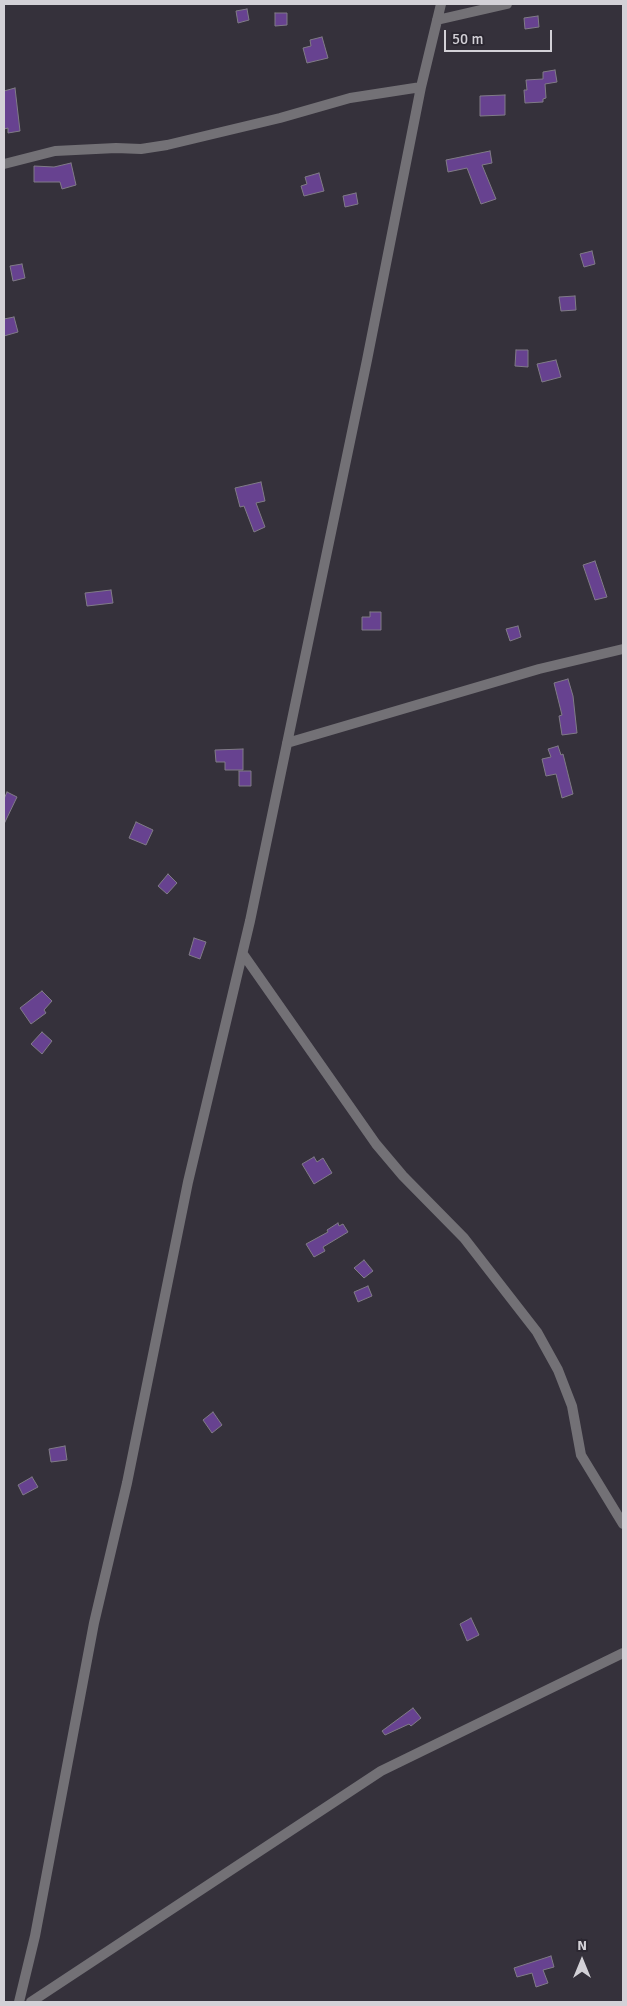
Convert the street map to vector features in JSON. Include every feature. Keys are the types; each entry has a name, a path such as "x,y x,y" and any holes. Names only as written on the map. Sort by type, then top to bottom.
{"street":[{"path":"19,2002 37,1927 94,1623 127,1483 188,1182 242,954 369,350 421,87 441,4"},
{"path":"437,20 507,4"},
{"path":"4,164 55,151 94,148 141,149 167,145 280,118 350,98 421,87"},
{"path":"287,743 539,669 623,649"},
{"path":"242,954 376,1144 403,1176 464,1238 537,1332 558,1370 572,1406 581,1455 623,1524"},
{"path":"31,2002 381,1771 623,1653"}],"building":[{"path":"247,9 249,20 238,23 236,11"},
{"path":"275,13 287,13 287,25 275,26"},
{"path":"538,16 539,27 525,29 524,18"},
{"path":"322,37 328,58 307,63 303,48 311,46 310,40"},
{"path":"555,70 557,82 545,84 546,98 543,99 543,102 525,103 524,90 527,90 526,80 543,79 543,72"},
{"path":"15,88 20,131 8,133 8,128 4,129 4,91"},
{"path":"505,95 505,115 480,116 480,96"},
{"path":"490,151 492,163 482,165 496,199 481,204 467,168 448,172 446,160"},
{"path":"71,163 76,185 62,189 60,182 34,182 34,166 54,167"},
{"path":"319,173 324,191 304,196 301,186 307,184 305,177"},
{"path":"356,193 358,204 345,207 343,196"},
{"path":"592,251 595,264 584,267 580,254"},
{"path":"22,264 25,278 13,281 10,266"},
{"path":"575,296 576,310 561,311 559,297"},
{"path":"14,317 18,332 4,336 4,319"},
{"path":"516,350 528,350 528,367 515,366"},
{"path":"556,360 561,377 542,382 537,364"},
{"path":"261,482 265,501 256,503 265,527 254,532 244,506 240,507 235,488"},
{"path":"595,561 607,597 595,600 583,565"},
{"path":"111,590 113,603 87,606 85,593"},
{"path":"370,612 381,612 381,630 362,630 362,617 370,617"},
{"path":"518,626 521,637 510,641 506,629"},
{"path":"568,679 573,696 577,733 562,735 559,716 562,715 554,683"},
{"path":"558,746 561,755 563,754 573,794 562,798 556,774 546,776 542,759 551,757 548,749"},
{"path":"243,749 243,770 225,770 225,762 216,762 215,750"},
{"path":"239,771 251,771 251,786 239,786"},
{"path":"7,792 17,797 4,824 4,799"},
{"path":"136,822 153,830 146,845 129,838"},
{"path":"168,874 177,883 167,894 158,886"},
{"path":"194,938 206,942 200,959 189,955"},
{"path":"42,991 52,1001 44,1010 46,1013 31,1024 20,1008"},
{"path":"42,1032 52,1041 42,1054 31,1044"},
{"path":"314,1157 317,1162 323,1158 332,1173 314,1184 302,1164"},
{"path":"338,1223 339,1226 343,1224 348,1232 323,1247 325,1251 314,1257 306,1244 328,1232 327,1230"},
{"path":"364,1260 373,1271 364,1278 354,1268"},
{"path":"368,1286 372,1296 358,1302 354,1292"},
{"path":"213,1412 222,1425 212,1433 203,1420"},
{"path":"65,1446 67,1460 51,1462 49,1449"},
{"path":"32,1477 38,1487 23,1495 18,1485"},
{"path":"471,1618 479,1635 467,1641 460,1624"},
{"path":"413,1708 421,1718 411,1726 409,1724 385,1735 382,1731"},
{"path":"551,1956 554,1967 543,1970 548,1983 536,1987 532,1973 517,1977 514,1968"}]}
